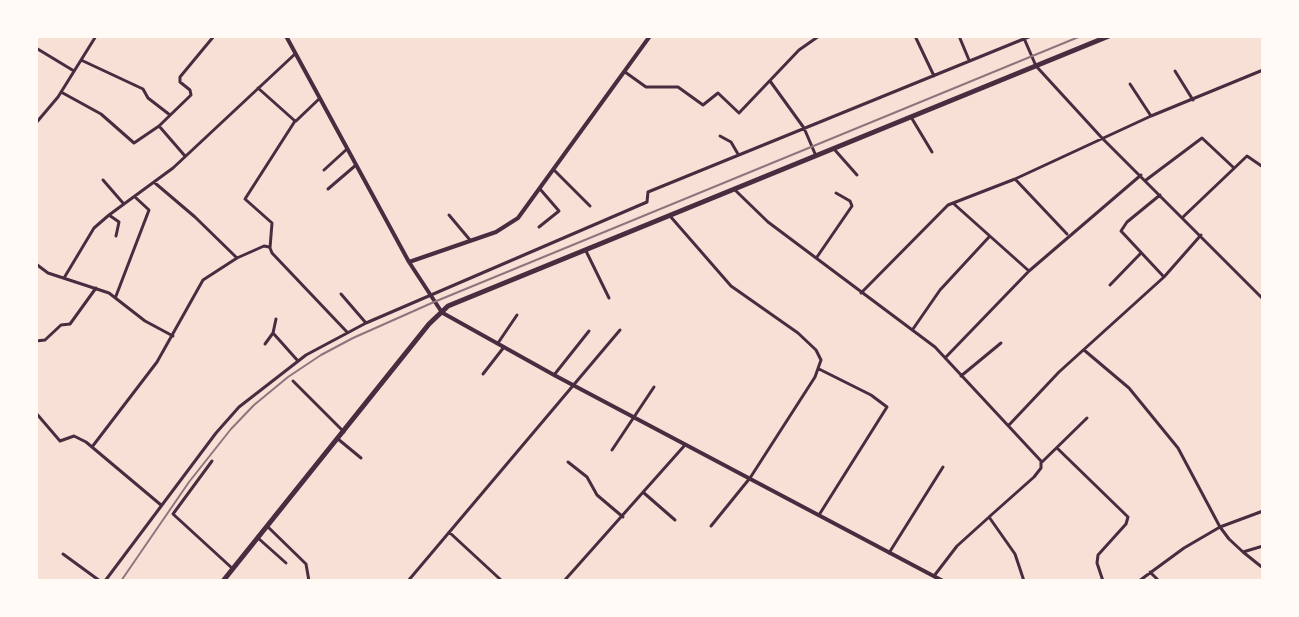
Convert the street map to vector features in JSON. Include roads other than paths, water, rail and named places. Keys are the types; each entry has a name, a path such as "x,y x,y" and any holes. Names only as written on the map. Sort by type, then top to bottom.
{"highway":[{"path":"223,581 441,311 1109,36"}],"street":[{"path":"36,123 61,92 96,36"},
{"path":"61,92 101,114 134,143 159,126 191,95 190,90 180,82 180,77 214,36"},
{"path":"286,36 409,262 441,311 554,375 943,581"},
{"path":"409,262 506,227 518,218 650,36"},
{"path":"625,72 646,87 678,87 704,105 718,92 738,113 799,50 819,36"},
{"path":"915,36 934,76"},
{"path":"959,36 969,60"},
{"path":"63,554 102,581 239,407 298,361 347,332 647,202 648,192 1031,36"},
{"path":"1024,37 1036,66 1102,138 1263,299"},
{"path":"36,48 74,71"},
{"path":"64,278 94,228 123,203 154,183 295,54"},
{"path":"81,60 143,89 148,98 170,115"},
{"path":"861,293 941,210 953,203 1263,70"},
{"path":"1175,71 1193,100"},
{"path":"770,81 804,128 816,156"},
{"path":"1130,84 1151,116"},
{"path":"258,88 295,121"},
{"path":"270,248 272,223 245,196 264,174 295,121 319,99"},
{"path":"911,117 932,152"},
{"path":"159,126 185,156"},
{"path":"720,136 731,142 738,154"},
{"path":"1146,180 1201,138 1234,168"},
{"path":"324,170 347,149"},
{"path":"834,149 857,175"},
{"path":"1183,217 1247,156 1263,167"},
{"path":"328,189 356,165"},
{"path":"554,170 590,206"},
{"path":"945,358 1029,271 1141,175"},
{"path":"1015,179 1068,235"},
{"path":"103,180 123,203"},
{"path":"154,183 237,258"},
{"path":"539,227 559,211 540,189"},
{"path":"735,190 768,222 913,329 945,358 1041,463"},
{"path":"816,259 852,208 850,201 836,193"},
{"path":"1161,195 1122,228 1122,234 1164,277"},
{"path":"115,297 149,210 135,197"},
{"path":"953,203 1029,271"},
{"path":"109,215 119,222 116,236"},
{"path":"449,215 470,240"},
{"path":"670,216 731,286 777,317 811,345 820,358 819,369 750,478 711,526"},
{"path":"1009,425 1041,390 1164,277 1201,235"},
{"path":"913,329 940,290 989,237"},
{"path":"92,447 145,380 203,280 237,258 264,246 270,248 347,332"},
{"path":"586,251 609,298"},
{"path":"1110,285 1141,253"},
{"path":"36,264 48,273 115,297 145,321 173,336"},
{"path":"36,341 44,341 59,326 70,324 96,288"},
{"path":"341,294 366,323"},
{"path":"498,343 517,315"},
{"path":"265,344 273,333 276,319"},
{"path":"408,581 620,330"},
{"path":"554,375 589,331"},
{"path":"273,333 298,361"},
{"path":"961,376 1001,343"},
{"path":"483,374 504,347"},
{"path":"1084,350 1129,388 1178,448 1220,527 1263,568"},
{"path":"819,369 887,406 819,515"},
{"path":"293,381 344,432"},
{"path":"612,450 654,387"},
{"path":"36,413 60,441 75,436 86,442 161,505"},
{"path":"934,576 957,546 1034,477 1041,463 1087,418"},
{"path":"338,439 361,458"},
{"path":"564,581 685,445"},
{"path":"1057,448 1128,517 1126,524 1098,555 1097,563 1103,581"},
{"path":"212,461 173,514 233,569"},
{"path":"568,462 587,477 597,495 623,517"},
{"path":"889,553 943,467"},
{"path":"644,493 675,520"},
{"path":"1139,581 1184,548 1220,527 1263,511"},
{"path":"989,517 1015,554 1024,581"},
{"path":"267,526 306,564 309,581"},
{"path":"449,532 502,581"},
{"path":"258,538 286,563"},
{"path":"1243,552 1263,546"},
{"path":"1150,572 1159,581"}],"railway":[{"path":"121,581 189,482 231,429 288,377 321,355 434,302 1081,36"}]}
